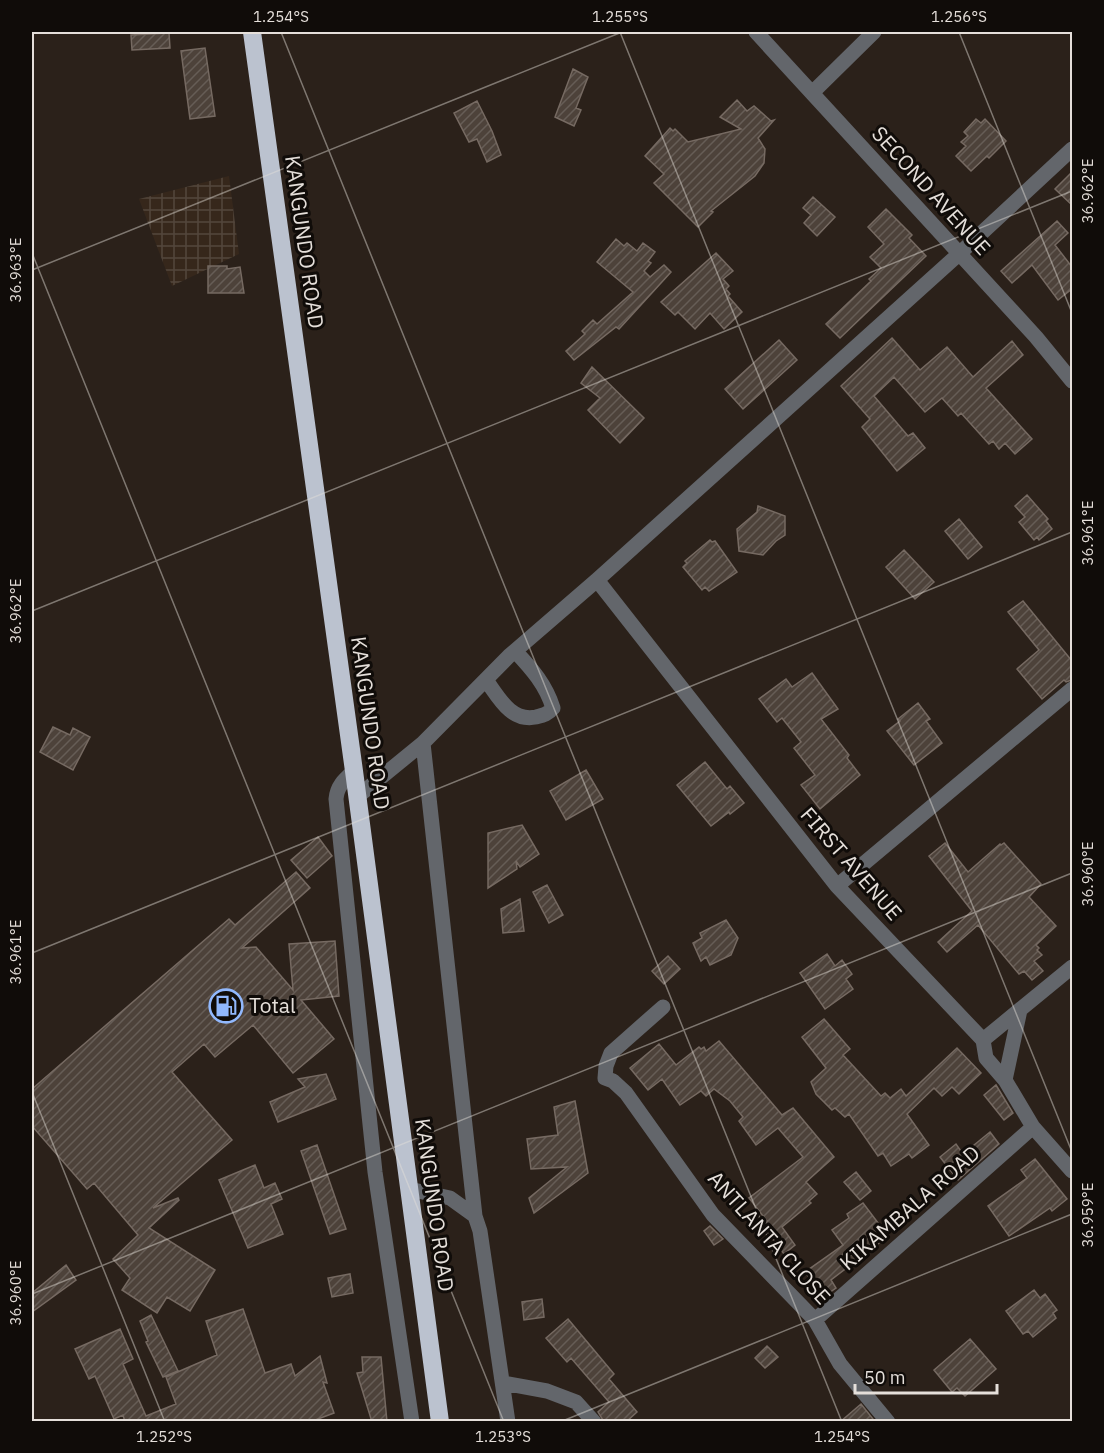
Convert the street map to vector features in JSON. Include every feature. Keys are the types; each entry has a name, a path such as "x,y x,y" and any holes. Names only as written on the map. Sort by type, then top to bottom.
{"highway":[{"name":"KANGUNDO ROAD","path":"252,32 354,771 440,1422"}],"street":[{"name":"SECOND AVENUE","path":"756,32 960,253 1036,337 1072,381"},
{"path":"812,93 874,32"},
{"path":"357,797 423,743 515,651 960,253 1072,148"},
{"name":"FIRST AVENUE","path":"597,580 837,886 983,1040 986,1058 1005,1080 1033,1127 1072,1171"},
{"path":"486,680 515,715 524,718 548,714 553,708 549,695 537,675 515,651"},
{"path":"837,886 1072,689"},
{"path":"423,743 475,1216 480,1231 508,1422"},
{"path":"354,771 341,783 336,800 375,1172 412,1422"},
{"path":"983,1040 1072,967"},
{"name":"ANTLANTA CLOSE","path":"663,1007 611,1053 606,1066 605,1078 613,1081 626,1093 713,1215 815,1320 840,1364 888,1422"},
{"path":"1005,1080 1020,1010"},
{"name":"KIKAMBALA ROAD","path":"815,1320 1033,1127"},
{"path":"409,1189 450,1198 475,1216"},
{"path":"503,1383 547,1391 576,1402 594,1422"}],"shaded area":[{"path":"229,176 239,254 172,286 139,199"}],"building":[{"path":"169,33 170,48 132,50 131,35"},
{"path":"205,48 215,116 190,119 181,51"},
{"path":"573,69 588,77 576,108 581,110 574,126 555,117"},
{"path":"737,100 747,111 754,106 771,121 774,120 758,138 765,149 764,163 755,176 711,211 713,212 698,227 654,183 664,174 645,156 670,128 673,131 675,129 688,142 741,129 720,117"},
{"path":"477,101 501,155 487,162 477,139 469,142 454,113"},
{"path":"976,119 981,123 985,119 1006,141 989,158 987,156 971,171 956,156 966,146 961,142 968,136 964,132"},
{"path":"1072,172 1072,205 1055,189"},
{"path":"813,197 835,217 817,236 804,223 811,215 803,208"},
{"path":"886,209 912,235 909,238 926,256 840,338 826,324 871,281 869,279 881,268 870,257 884,244 868,227"},
{"path":"1057,221 1068,233 1055,245 1072,267 1072,289 1058,300 1032,265 1012,283 1001,271"},
{"path":"616,239 624,246 627,243 637,251 643,243 655,252 648,261 651,263 644,271 650,277 664,265 671,272 619,329 616,327 574,360 566,351 585,334 582,331 593,320 597,324 633,292 597,262"},
{"path":"716,253 733,271 723,279 729,286 726,289 730,294 728,296 742,312 724,329 710,313 695,329 678,312 675,315 661,302"},
{"path":"208,266 227,266 227,269 240,267 244,293 208,293"},
{"path":"892,338 920,370 947,347 973,377 1012,341 1023,355 986,388 1032,439 1015,454 1005,443 999,449 993,441 989,444 961,413 958,416 942,398 925,412 894,377 874,396 908,436 913,433 925,448 897,471 862,427 870,419 841,386"},
{"path":"779,340 797,360 743,409 725,389"},
{"path":"592,367 644,418 620,443 588,410 600,398 581,383"},
{"path":"1027,495 1048,519 1046,521 1052,529 1039,540 1037,537 1034,540 1019,522 1025,517 1015,506"},
{"path":"758,506 785,516 785,535 763,555 739,551 737,529 757,512"},
{"path":"959,519 982,547 968,559 945,531"},
{"path":"710,540 715,541 737,572 709,591 705,587 702,590 683,567 687,563 685,561"},
{"path":"904,550 934,582 915,599 886,567"},
{"path":"1023,601 1072,661 1072,680 1066,682 1064,680 1042,699 1017,669 1039,650 1008,612"},
{"path":"812,673 838,709 821,719 849,755 847,758 860,775 820,809 801,785 815,775 794,748 801,742 782,718 777,722 759,699 786,679 792,687"},
{"path":"918,703 930,719 926,721 942,743 914,765 887,731"},
{"path":"53,727 70,735 73,728 90,737 73,770 40,752"},
{"path":"705,762 727,789 730,786 744,803 711,826 677,785"},
{"path":"586,770 603,799 566,820 550,791"},
{"path":"522,825 539,854 520,867 516,861 517,869 488,888 488,833"},
{"path":"318,837 332,856 307,878 291,860"},
{"path":"945,843 968,872 1004,843 1041,884 1029,897 1056,926 1036,945 1042,955 1034,961 1043,971 1032,980 1024,971 1019,974 978,925 947,952 938,942 972,911 929,856"},
{"path":"296,872 310,888 242,948 256,947 293,990 289,944 335,941 339,996 301,1000 334,1039 293,1073 253,1025 215,1057 204,1044 172,1072 232,1140 153,1208 178,1198 179,1200 149,1228 215,1270 190,1311 167,1297 157,1313 122,1290 130,1278 113,1259 138,1235 94,1183 87,1189 32,1126 32,1089 229,919 235,925"},
{"path":"547,885 563,915 549,923 533,892"},
{"path":"520,899 524,931 503,933 501,909"},
{"path":"726,920 738,938 731,955 710,965 706,957 701,961 693,943 702,938 700,933"},
{"path":"827,954 835,966 842,960 852,974 846,979 853,989 825,1009 800,973"},
{"path":"668,956 680,969 664,984 652,971"},
{"path":"824,1019 850,1049 843,1055 881,1096 885,1093 890,1098 901,1089 906,1096 957,1048 981,1073 959,1094 952,1087 942,1096 934,1088 907,1114 929,1145 912,1158 909,1154 891,1166 883,1153 878,1156 849,1114 845,1117 835,1108 832,1110 816,1094 811,1082 826,1068 802,1037"},
{"path":"719,1041 782,1115 793,1108 834,1157 806,1182 817,1194 809,1201 811,1203 782,1227 795,1245 784,1254 762,1225 767,1221 749,1198 803,1157 778,1128 756,1145 739,1121 743,1117 730,1101 714,1089 706,1096 701,1091 680,1105 662,1079 648,1090 630,1068 659,1044 676,1065 699,1047 701,1049 704,1047 706,1051"},
{"path":"326,1074 336,1099 278,1122 270,1102 305,1087 298,1079"},
{"path":"996,1085 1013,1113 1004,1120 984,1095"},
{"path":"575,1101 588,1173 534,1213 529,1198 567,1167 531,1169 527,1139 558,1135 554,1107"},
{"path":"990,1132 999,1144 958,1180 940,1157 956,1144 963,1154"},
{"path":"317,1145 346,1229 330,1234 301,1151"},
{"path":"1035,1159 1067,1199 1052,1211 1050,1208 1009,1236 988,1206 1027,1178 1021,1170"},
{"path":"255,1165 264,1188 275,1183 282,1199 271,1204 283,1234 248,1248 219,1180"},
{"path":"856,1172 871,1191 860,1200 844,1182"},
{"path":"863,1203 888,1236 831,1280 836,1288 823,1297 805,1272 843,1245 832,1230 849,1218 847,1214"},
{"path":"710,1226 723,1239 714,1245 704,1231"},
{"path":"66,1265 76,1280 32,1312 32,1293"},
{"path":"350,1274 353,1293 332,1297 328,1278"},
{"path":"1034,1290 1040,1298 1045,1294 1057,1310 1053,1313 1056,1318 1033,1337 1028,1331 1023,1334 1006,1311"},
{"path":"542,1299 544,1317 524,1320 522,1302"},
{"path":"243,1309 265,1373 291,1364 295,1376 320,1356 327,1383 323,1382 334,1413 310,1422 125,1422 123,1415 114,1419 95,1376 89,1379 75,1349 120,1329 133,1359 123,1364 146,1416 176,1404 166,1377 217,1355 206,1321"},
{"path":"151,1315 178,1371 163,1377 146,1342 148,1341 140,1321"},
{"path":"568,1319 614,1374 609,1379 637,1412 626,1422 604,1422 598,1412 609,1402 571,1358 567,1362 546,1338"},
{"path":"970,1339 996,1369 965,1396 957,1388 952,1392 934,1370"},
{"path":"767,1346 778,1357 765,1368 755,1358"},
{"path":"362,1357 381,1357 387,1422 372,1422 357,1373 363,1372"},
{"path":"861,1404 873,1419 869,1422 840,1422"}],"place":[{"name":"Total","path":"226,1006"}]}
